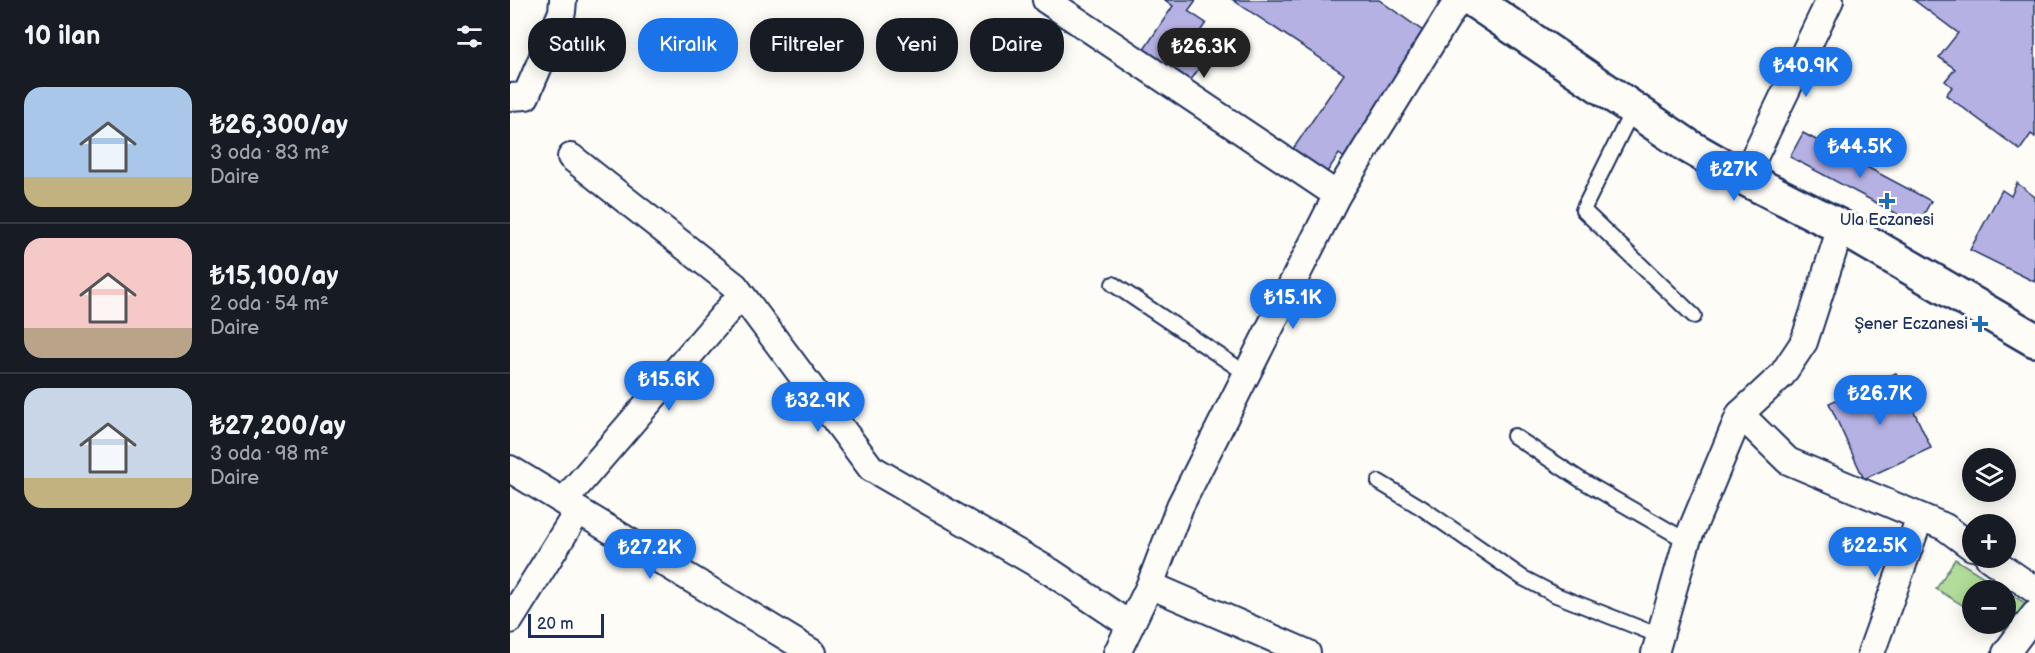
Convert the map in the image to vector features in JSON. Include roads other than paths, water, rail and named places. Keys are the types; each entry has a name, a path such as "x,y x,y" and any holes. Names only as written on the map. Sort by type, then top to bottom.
{"street":[{"path":"510,97 526,96 562,12 564,0"},
{"path":"1046,0 1337,195"},
{"path":"1117,653 1150,585 1180,506 1337,195 1458,0"},
{"path":"1473,0 1688,146 1744,178 1841,227 2035,340"},
{"path":"1744,178 1830,0"},
{"path":"571,157 735,286 871,468 1051,572 1130,625"},
{"path":"1657,644 1687,541 1740,414 1782,375 1804,342 1841,227"},
{"path":"510,620 571,506 741,295"},
{"path":"1740,414 1788,461 1945,527 1962,540"},
{"path":"510,469 813,653"},
{"path":"1871,653 1920,517"},
{"path":"2003,568 2035,590"},
{"path":"1150,585 1307,653"},
{"path":"2006,653 2035,614"}],"lane":[{"path":"1633,109 1583,210 1694,315"},
{"path":"1113,284 1247,374"},
{"path":"1514,436 1581,480 1687,541"},
{"path":"1379,483 1422,508 1523,578 1657,644"}],"place":[{"name":"Ula Eczanesi","path":"1887,201"},
{"name":"Şener Eczanesi","path":"1980,324"}]}
